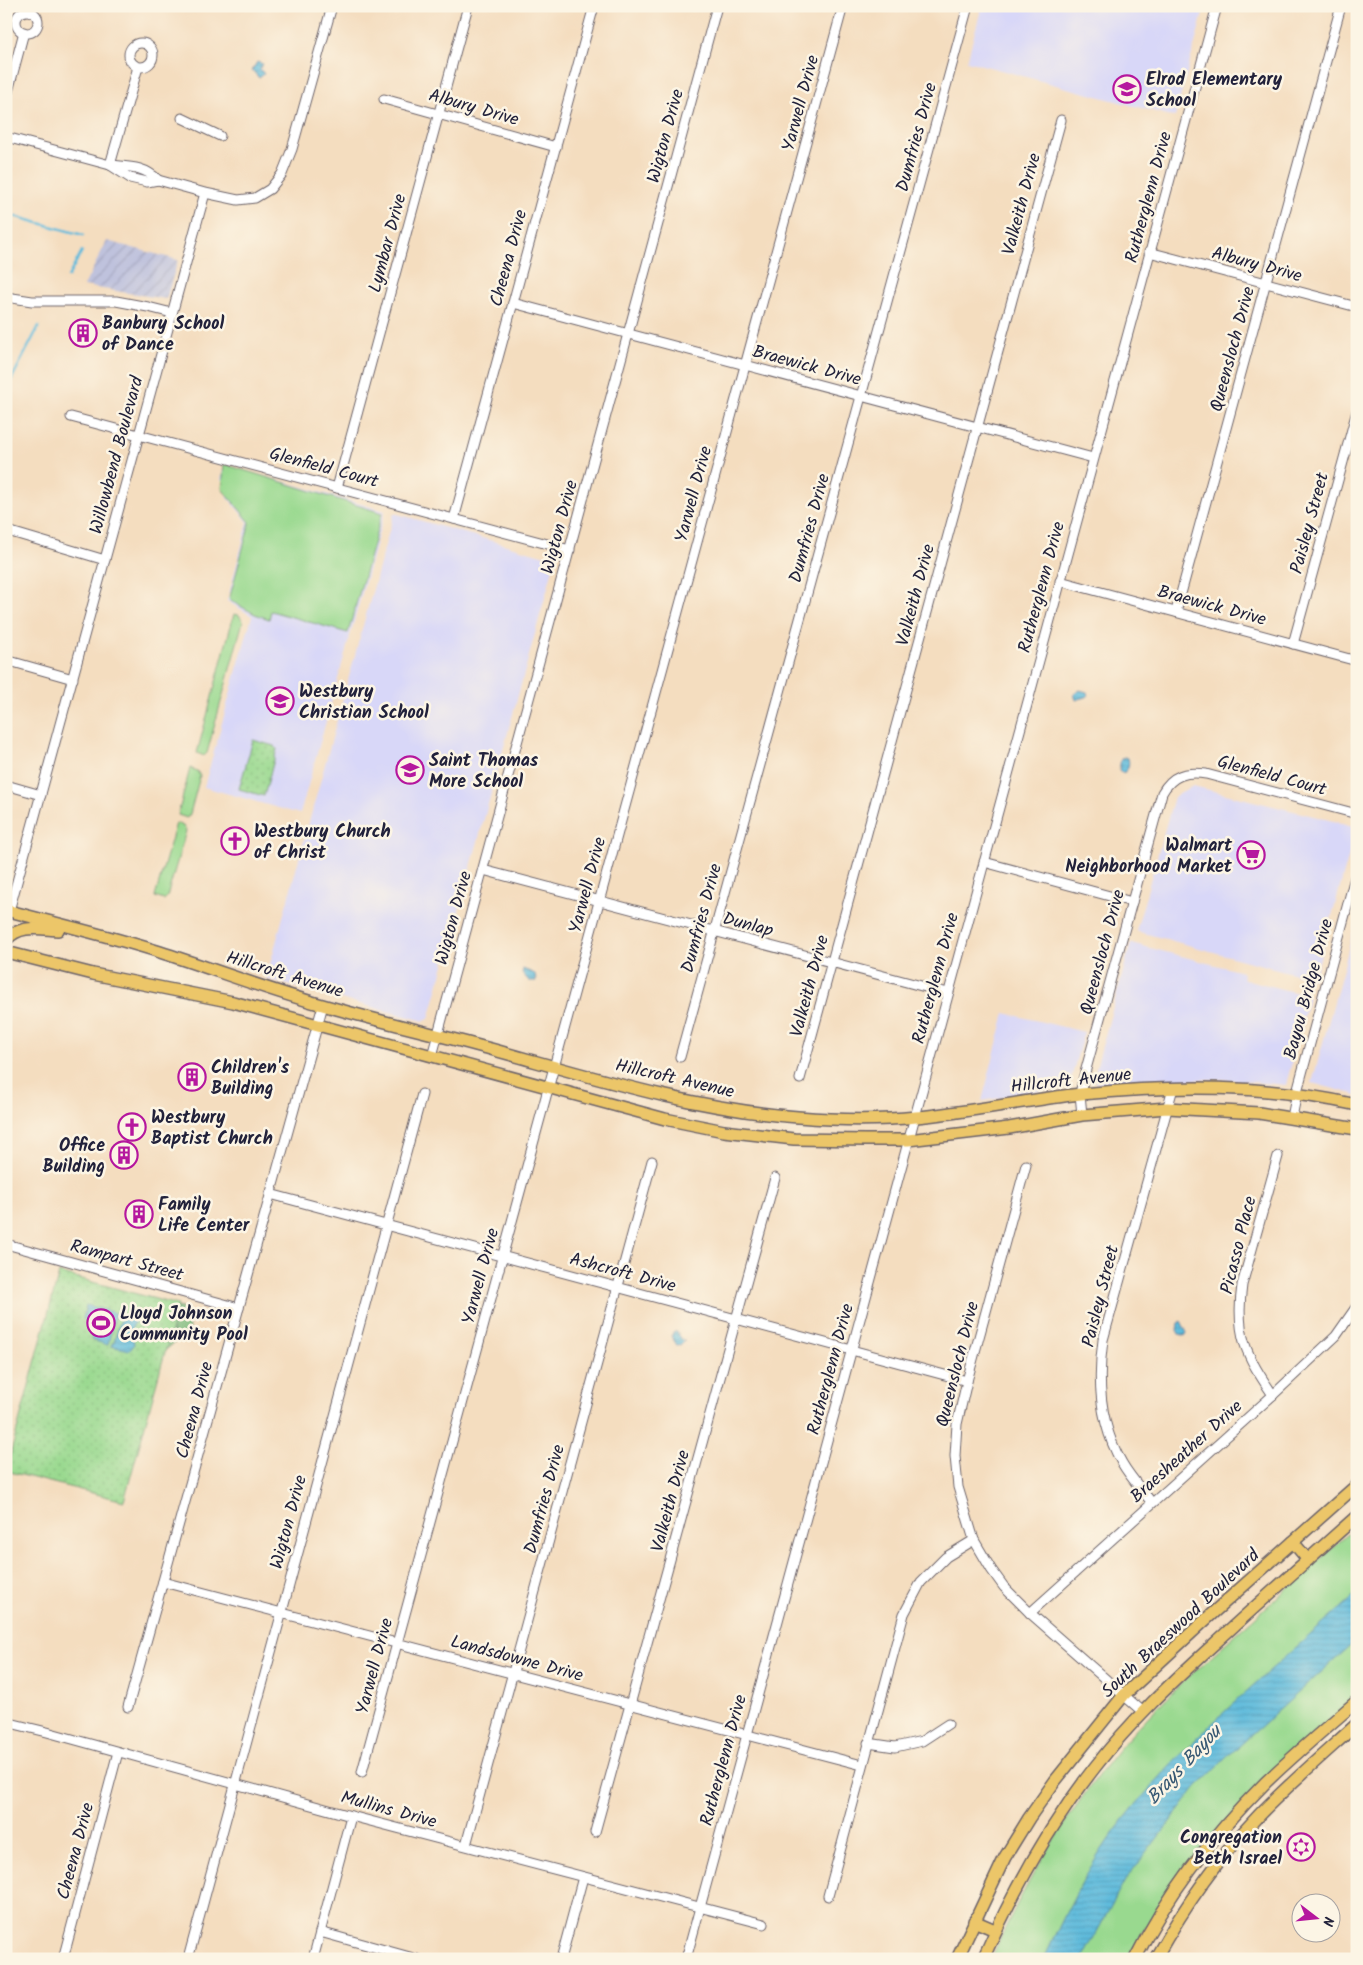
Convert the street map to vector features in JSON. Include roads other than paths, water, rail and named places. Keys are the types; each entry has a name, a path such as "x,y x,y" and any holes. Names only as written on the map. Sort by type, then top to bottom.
{"main road":[{"name":"Hillcroft Avenue","path":"7,914 87,932 158,951 258,986 323,1005 438,1034 645,1091 758,1114 803,1118 914,1118 1080,1094 1224,1087 1297,1093 1357,1105"},
{"path":"6,940 16,932 30,928 87,932"},
{"name":"Hillcroft Avenue","path":"6,952 93,974 233,1002 665,1119 724,1131 794,1139 908,1140 1009,1128 1082,1115 1167,1108 1259,1113 1357,1129"},
{"name":"South Braeswood Boulevard","path":"957,1959 1005,1857 1029,1818 1055,1781 1124,1695 1357,1485"},
{"path":"982,1959 1012,1896 1058,1818 1095,1767 1156,1697 1357,1516"},
{"path":"1293,1542 1308,1560"},
{"path":"1135,1959 1165,1908 1214,1839 1267,1781 1357,1701"},
{"path":"1155,1959 1196,1892 1225,1854 1258,1816 1357,1724"},
{"path":"1315,1738 1326,1752"},
{"path":"974,1921 995,1930"}],"street":[{"path":"6,137 110,165 133,167 150,172 158,180 205,193 238,200 254,198 270,189 282,174 292,149 332,6"},
{"name":"Lymbar Drive","path":"337,488 468,6"},
{"name":"Cheena Drive","path":"454,519 594,6"},
{"name":"Wigton Drive","path":"432,1056 717,6"},
{"name":"Yarwell Drive","path":"362,1772 843,6"},
{"name":"Dumfries Drive","path":"680,1057 968,6"},
{"name":"Rutherglenn Drive","path":"686,1959 1217,6"},
{"name":"Queensloch Drive","path":"1176,612 1341,6"},
{"path":"6,99 24,32"},
{"path":"110,165 138,67"},
{"name":"Albury Drive","path":"384,98 556,147"},
{"path":"182,118 220,136"},
{"name":"Valkeith Drive","path":"800,1079 1061,120"},
{"name":"Willowbend Boulevard","path":"7,914 205,193"},
{"name":"Albury Drive","path":"1149,252 1357,307"},
{"path":"6,296 32,301 116,301 172,314"},
{"name":"Braewick Drive","path":"513,303 1093,458"},
{"name":"Paisley Street","path":"1293,644 1357,411"},
{"name":"Glenfield Court","path":"71,416 570,550"},
{"path":"11,532 105,560"},
{"name":"Braewick Drive","path":"1060,581 1357,661"},
{"path":"6,660 73,679"},
{"name":"Glenfield Court","path":"1179,775 1206,774 1357,814"},
{"name":"Queensloch Drive","path":"1082,1115 1080,1094 1162,793 1167,784 1179,775"},
{"path":"6,785 41,795"},
{"path":"984,862 1132,902"},
{"name":"Dunlap","path":"483,870 948,993"},
{"name":"Bayou Bridge Drive","path":"1292,1117 1357,870"},
{"name":"Cheena Drive","path":"128,1707 323,1005"},
{"name":"Paisley Street","path":"1152,1503 1131,1476 1112,1443 1102,1405 1099,1365 1103,1340 1173,1088"},
{"name":"Wigton Drive","path":"188,1959 280,1612 422,1094"},
{"name":"Picasso Place","path":"1273,1395 1247,1353 1240,1322 1240,1303 1242,1285 1278,1156"},
{"name":"Dumfries Drive","path":"466,1845 652,1161"},
{"name":"Queensloch Drive","path":"1026,1165 957,1424 955,1456 958,1487 974,1540 1004,1587 1030,1613 1143,1712"},
{"name":"Valkeith Drive","path":"595,1832 774,1178"},
{"name":"Ashcroft Drive","path":"270,1194 967,1381"},
{"name":"Rampart Street","path":"6,1244 239,1308"},
{"name":"Braesheather Drive","path":"1030,1613 1336,1336 1357,1306"},
{"path":"828,1896 904,1614 920,1582 946,1557 974,1540"},
{"name":"Landsdowne Drive","path":"163,1582 862,1765"},
{"name":"Mullins Drive","path":"6,1722 351,1816 764,1924"},
{"path":"868,1743 895,1747 922,1741 948,1724"},
{"name":"Cheena Drive","path":"63,1959 118,1752"},
{"path":"313,1959 351,1816"},
{"path":"561,1959 583,1877"},
{"path":"320,1932 417,1959"}],"water":[{"path":"257,62 263,64 260,69 264,74 259,78 252,70"},
{"path":"1080,690 1087,692 1088,696 1076,700 1074,694"},
{"path":"1124,757 1128,758 1129,765 1126,771 1122,773 1119,770 1121,759"},
{"path":"523,969 535,974 536,981 529,981 522,973"},
{"path":"86,1305 115,1313 108,1345 91,1340 96,1322 83,1319"},
{"path":"120,1314 136,1318 132,1328 134,1345 130,1350 111,1346 121,1318 119,1317"},
{"path":"1181,1321 1187,1333 1185,1336 1179,1334 1177,1330 1178,1323"},
{"path":"674,1332 677,1332 682,1340 685,1341 680,1346 677,1345 671,1336"},
{"name":"Brays Bayou","path":"1357,1594 1357,1640 1227,1757 1196,1788 1126,1879 1082,1959 1044,1959 1082,1882 1109,1839 1136,1805 1195,1740 1226,1710"}],"waterway":[{"path":"6,214 83,235"},
{"path":"68,277 82,251"},
{"path":"6,390 39,326"}],"place":[{"name":"Elrod Elementary School","path":"1127,89"},
{"name":"Banbury School of Dance","path":"83,333"},
{"name":"Westbury Christian School","path":"280,701"},
{"name":"Saint Thomas More School","path":"410,770"},
{"name":"Westbury Church of Christ","path":"235,841"},
{"name":"Walmart Neighborhood Market","path":"1251,855"},
{"name":"Children's Building","path":"192,1077"},
{"name":"Westbury Baptist Church","path":"132,1127"},
{"name":"Office Building","path":"124,1155"},
{"name":"Family Life Center","path":"139,1214"},
{"name":"Lloyd Johnson Community Pool","path":"101,1323"},
{"name":"Congregation Beth Israel","path":"1301,1847"}]}
